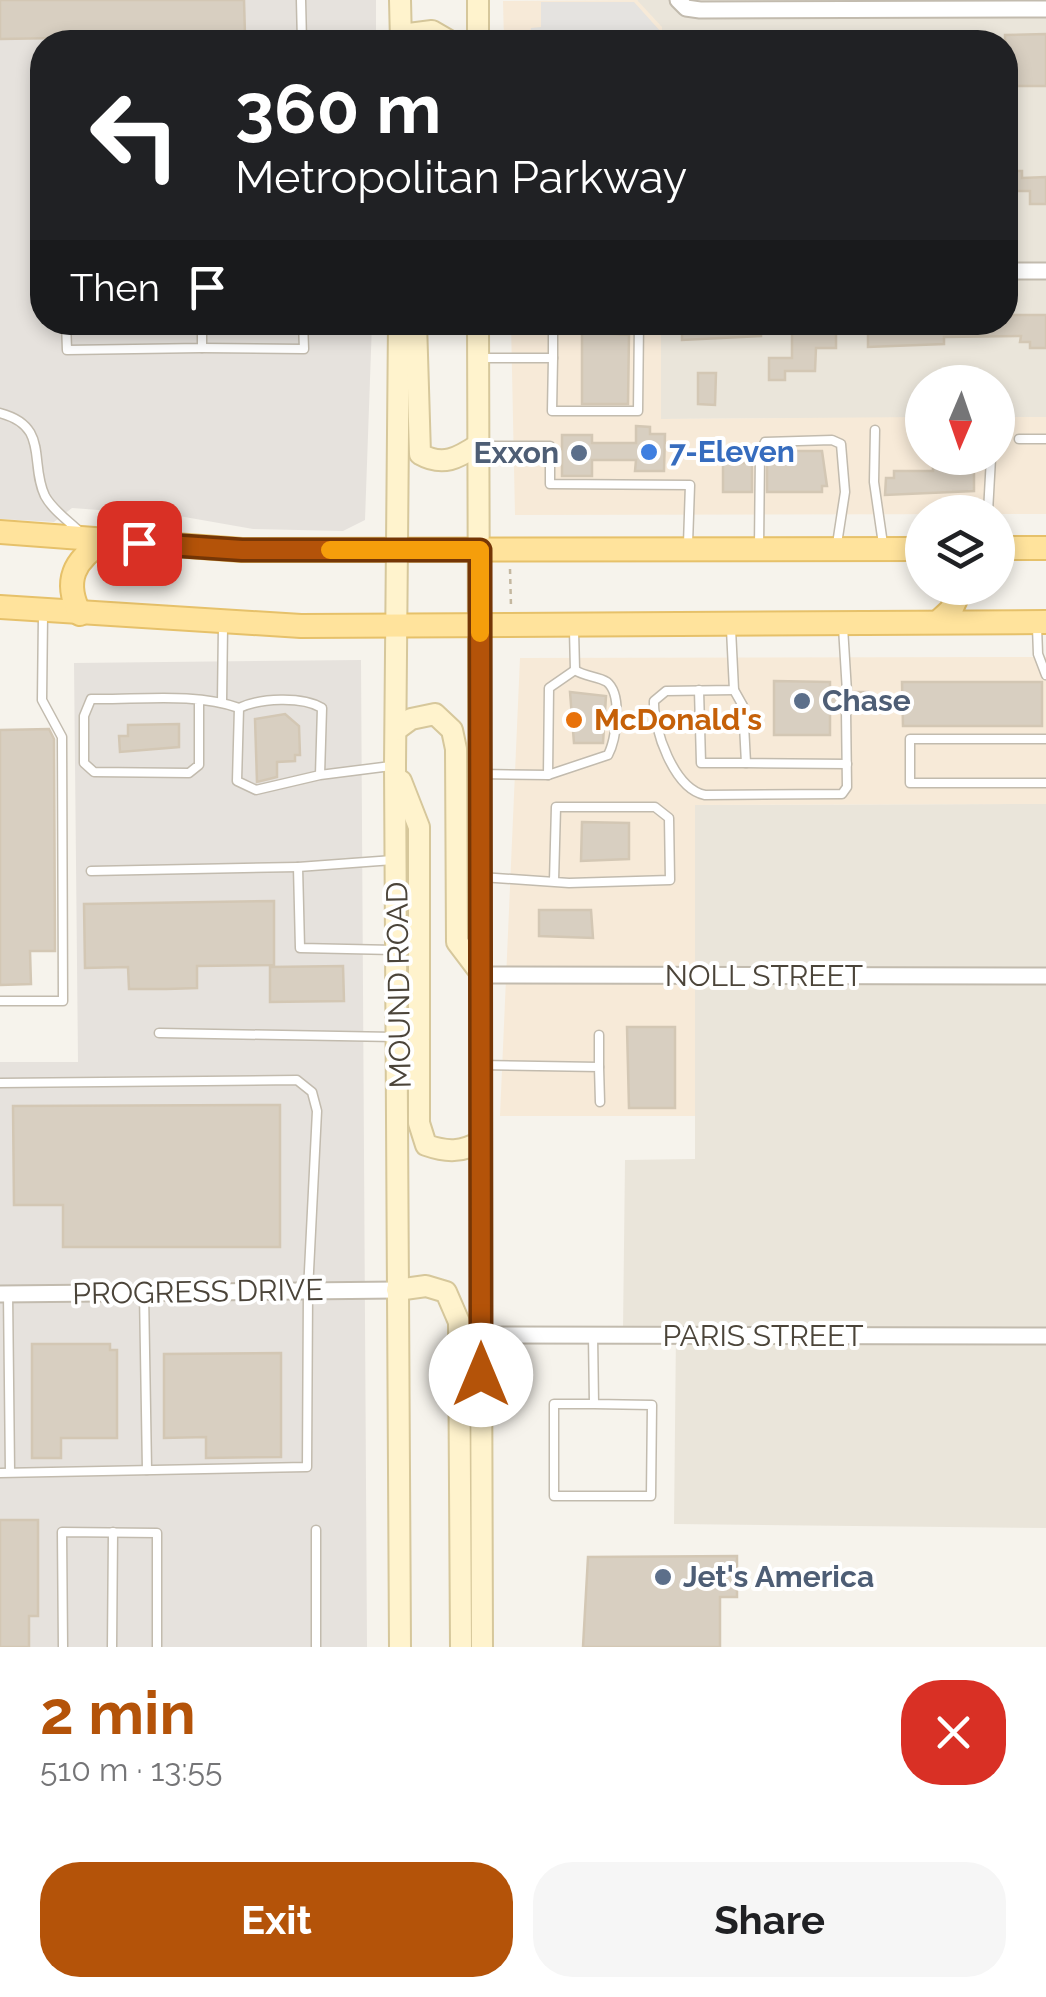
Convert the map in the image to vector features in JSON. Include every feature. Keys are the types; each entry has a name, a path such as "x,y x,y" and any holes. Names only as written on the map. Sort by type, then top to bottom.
{"main road":[{"path":"400,0 401,30"},
{"path":"478,0 478,30"},
{"name":"MOUND ROAD","path":"399,335 395,766 400,1037 397,1290 400,1647"},
{"path":"416,335 420,454 440,462 457,459 478,446"},
{"path":"478,335 482,1647"},
{"path":"0,532 242,550 905,548"},
{"path":"80,614 71,593 72,575 96,540"},
{"path":"1015,548 1046,548"},
{"path":"938,622 953,605"},
{"path":"0,607 223,624 1042,622"},
{"path":"396,730 410,718 435,714 444,717 452,730 456,750 458,942 482,976"},
{"path":"395,766 419,827 419,1123 426,1145 434,1148 458,1150 480,1141"},
{"path":"397,1290 426,1286 446,1292 459,1322 460,1647"}],"street":[{"path":"678,0 686,8 700,10 1046,9"},
{"path":"1018,271 1046,271"},
{"name":"NOLL STREET","path":"482,976 1046,976"},
{"name":"PROGRESS DRIVE","path":"4,1294 397,1290"},
{"name":"PARIS STREET","path":"481,1335 1046,1336"}],"lane":[{"path":"301,0 302,30"},
{"path":"66,335 67,350 304,349 303,335"},
{"path":"202,335 202,348"},
{"path":"553,335 552,411 638,411 639,335"},
{"path":"478,358 553,358"},
{"path":"0,413 27,429 39,449 46,498 96,540"},
{"path":"875,430 874,482 883,517 884,549"},
{"path":"1019,439 1046,439"},
{"path":"759,548 761,445 832,440 843,450 836,548"},
{"path":"478,446 550,446 550,484 690,485 688,548"},
{"path":"0,1001 63,1001 62,737 42,700 43,610"},
{"path":"842,622 846,692"},
{"path":"1042,622 1038,654 1046,675"},
{"path":"731,623 734,690 744,706 746,763"},
{"path":"222,702 223,624"},
{"path":"574,624 576,670"},
{"path":"548,775 549,688 576,670"},
{"path":"480,774 548,775 608,755 616,742 614,695 607,682 576,670"},
{"path":"699,690 701,763 847,764"},
{"path":"734,690 666,691 654,701 672,762 683,783 705,795 836,796 846,787 846,710"},
{"path":"199,701 199,765 190,773 94,772 84,763 84,716 91,699 199,701 222,702 239,708 250,702 310,702 322,708 320,775"},
{"path":"239,708 238,781 256,790 320,775 395,766"},
{"path":"1046,739 910,739 910,783 1046,783"},
{"path":"482,877 554,882 670,880 668,818 654,807 556,807 554,882"},
{"path":"90,871 298,867 397,860"},
{"path":"298,867 300,948 398,950"},
{"path":"159,1033 400,1037"},
{"path":"599,1035 600,1102"},
{"path":"481,1065 600,1067"},
{"path":"0,1084 285,1079 307,1083 317,1111 308,1291 308,1467 5,1473 4,1294"},
{"path":"144,1292 147,1470"},
{"path":"593,1335 594,1404"},
{"path":"554,1404 594,1404 652,1405 651,1496 554,1496 554,1404"},
{"path":"316,1530 316,1647"},
{"path":"63,1647 62,1532 157,1533 157,1647"},
{"path":"112,1647 114,1532"}],"path":[{"path":"510,563 510,610"}],"shaded area":[{"path":"0,0 376,0 376,30 30,30 30,335 372,335 365,520 343,531 253,529 179,516 72,508 54,522 0,519"},
{"path":"637,0 1046,0 1046,418 1015,418 1015,365 905,365 905,418 661,419 661,335 1018,335 1018,30 655,30"},
{"path":"637,0 662,30 504,30 503,1"},
{"path":"541,2 634,2 659,30 531,30 541,27"},
{"path":"511,335 661,335 661,419 905,417 905,475 1015,475 1015,417 1046,417 1046,514 1015,514 1015,495 905,495 905,514 515,515"},
{"path":"1046,657 1046,804 695,805 695,1116 500,1116 520,658"},
{"path":"361,660 367,1647 0,1647 0,1062 78,1062 74,663"},
{"path":"1046,804 1046,1528 674,1524 676,1331 623,1331 625,1160 695,1159 695,805"}],"building":[{"path":"0,0 244,0 245,30 30,30 30,39 0,39"},
{"path":"1046,34 1046,86 1018,86 1018,35"},
{"path":"1018,171 1022,171 1022,178 1046,177 1046,204 1030,204 1030,191 1018,191"},
{"path":"1018,315 1046,315 1046,348 1030,348 1030,342 1020,342 1021,336 944,337 944,344 868,347 868,335 1018,335"},
{"path":"582,335 629,335 628,404 582,404"},
{"path":"682,335 761,335 761,336 682,340"},
{"path":"792,335 836,335 836,348 816,348 815,371 785,371 785,380 769,380 769,358 792,358"},
{"path":"698,373 716,373 715,405 698,404"},
{"path":"636,426 650,427 650,434 665,434 664,471 635,471 636,460 592,460 592,476 562,476 562,435 592,435 592,443 636,443"},
{"path":"776,451 822,451 827,486 822,486 822,492 767,492 767,463 776,464"},
{"path":"752,463 752,492 723,492 723,464"},
{"path":"894,471 905,471 905,475 974,475 974,491 885,495 886,478 894,478"},
{"name":"Chase","path":"774,681 830,682 830,692 839,692 846,699 854,692 868,692 868,710 854,710 847,703 830,710 830,735 774,735"},
{"path":"902,682 1042,682 1042,726 903,726"},
{"path":"570,692 606,696 603,743 574,743"},
{"path":"285,714 299,726 300,755 295,755 295,761 277,762 277,777 257,782 255,719"},
{"path":"179,724 179,747 120,752 119,736 128,736 128,725"},
{"path":"49,729 54,739 55,951 30,951 31,984 0,985 0,730"},
{"path":"582,822 629,823 629,859 581,861"},
{"path":"274,901 274,965 197,966 197,988 167,989 129,989 128,967 85,968 84,904"},
{"path":"539,910 591,910 593,938 539,936"},
{"path":"343,966 344,1001 270,1002 270,967"},
{"path":"627,1027 675,1027 675,1108 629,1108"},
{"path":"280,1105 280,1247 63,1247 63,1205 14,1205 13,1106"},
{"path":"32,1344 110,1344 110,1350 117,1350 117,1438 61,1438 61,1458 32,1458"},
{"path":"281,1353 281,1457 206,1458 206,1437 164,1438 164,1354"},
{"path":"0,1520 38,1520 38,1616 29,1616 29,1647 0,1647"},
{"path":"737,1556 737,1597 720,1597 720,1647 583,1647 588,1557"}],"slow traffic":[{"path":"330,550 480,550 480,633"}],"place":[{"name":"7-Eleven","path":"649,452"},
{"name":"Exxon","path":"579,453"},
{"name":"Chase","path":"802,701"},
{"name":"McDonald's","path":"574,720"},
{"name":"Jet's America","path":"663,1577"}],"route":[{"path":"139,543 242,550 480,550 481,1375"}]}
